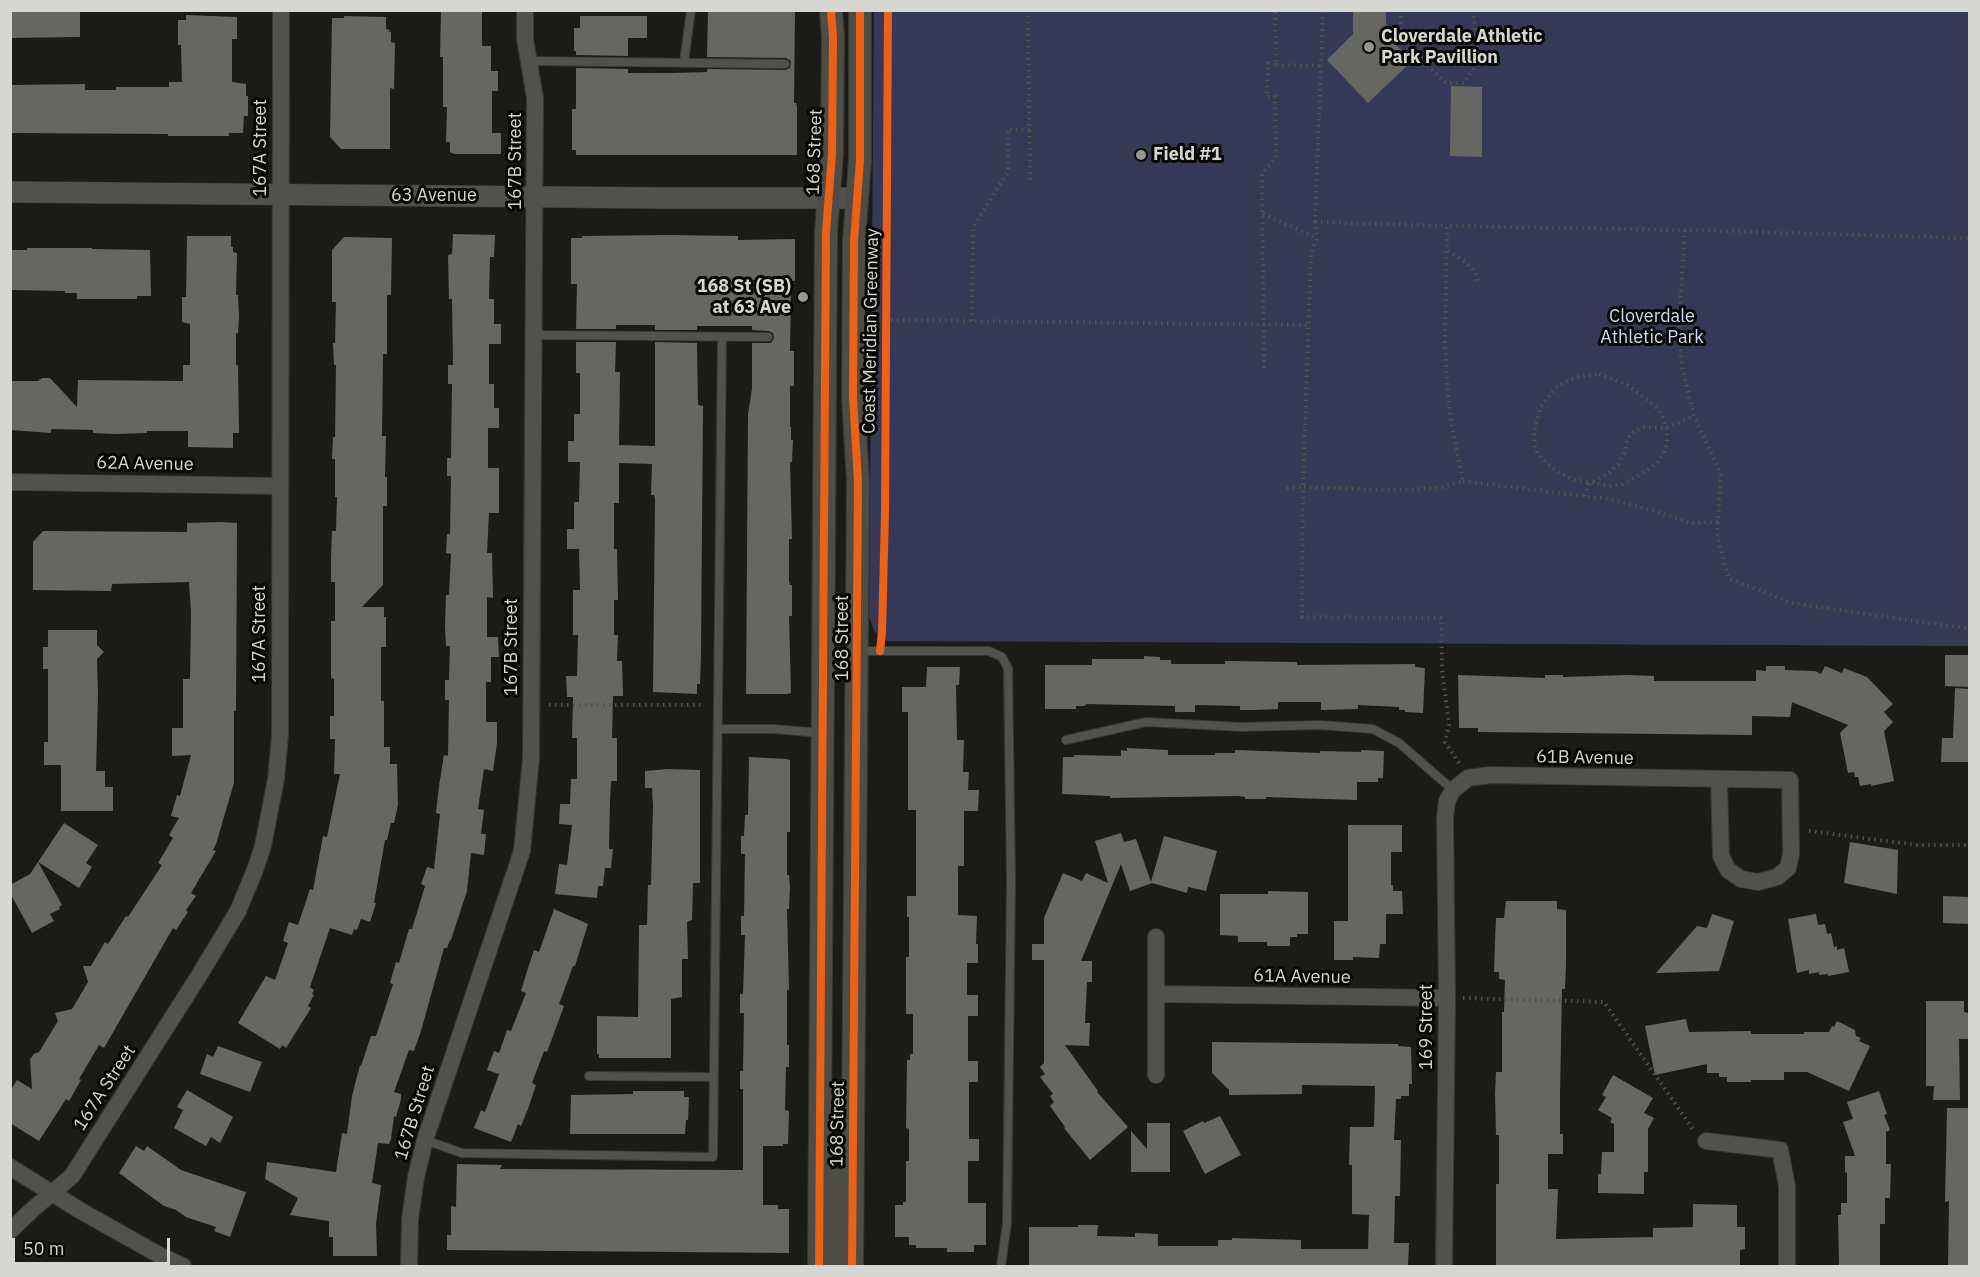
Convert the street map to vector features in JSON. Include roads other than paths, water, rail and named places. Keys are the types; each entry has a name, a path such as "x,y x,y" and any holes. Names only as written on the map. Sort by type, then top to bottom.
{"main road":[{"name":"168 Street","path":"819,1266 826,232 832,142 831,10"},
{"name":"168 Street","path":"852,1266 858,651 858,481 853,397 854,241 860,160 860,10"},
{"path":"822,1060 833,1101 835,1121 836,1266"}],"street":[{"name":"167A Street","path":"10,1231 72,1176 201,974 237,911 263,846 273,797 280,735 280,10"},
{"name":"167B Street","path":"409,1266 410,1219 416,1177 425,1140 522,851 531,758 535,98 525,39 525,10"},
{"name":"63 Avenue","path":"10,192 857,198"},
{"name":"62A Avenue","path":"10,482 280,486"},
{"name":"61B Avenue","path":"1453,790 1468,778 1491,775 1790,780 1791,854 1788,868 1777,878 1758,882 1742,879 1728,870 1721,856 1719,780"},
{"name":"169 Street","path":"1444,1266 1447,998 1446,818 1447,801 1453,790"},
{"path":"1155,1075 1156,937"},
{"name":"61A Avenue","path":"1156,994 1447,998"},
{"path":"1706,1141 1780,1150 1786,1186 1787,1266"},
{"path":"10,1167 161,1257 183,1266"}],"lane":[{"path":"684,62 692,10"},
{"path":"529,61 785,64"},
{"path":"534,335 768,337"},
{"path":"425,1140 462,1153 713,1157 722,337"},
{"path":"858,651 990,651 1002,657 1008,668 1011,880 1008,1199 1001,1266"},
{"path":"1066,740 1146,722 1242,727 1320,725 1373,729 1399,743 1453,790"},
{"path":"718,729 773,729 823,733"},
{"path":"589,1076 714,1077"}],"place":[{"name":"Cloverdale Athletic Park Pavillion","path":"1369,47"},
{"name":"Field #1","path":"1141,155"},
{"name":"168 St (SB) at 63 Ave","path":"803,297"}],"park label":[{"name":"Cloverdale Athletic Park","path":"1652,327"}]}
